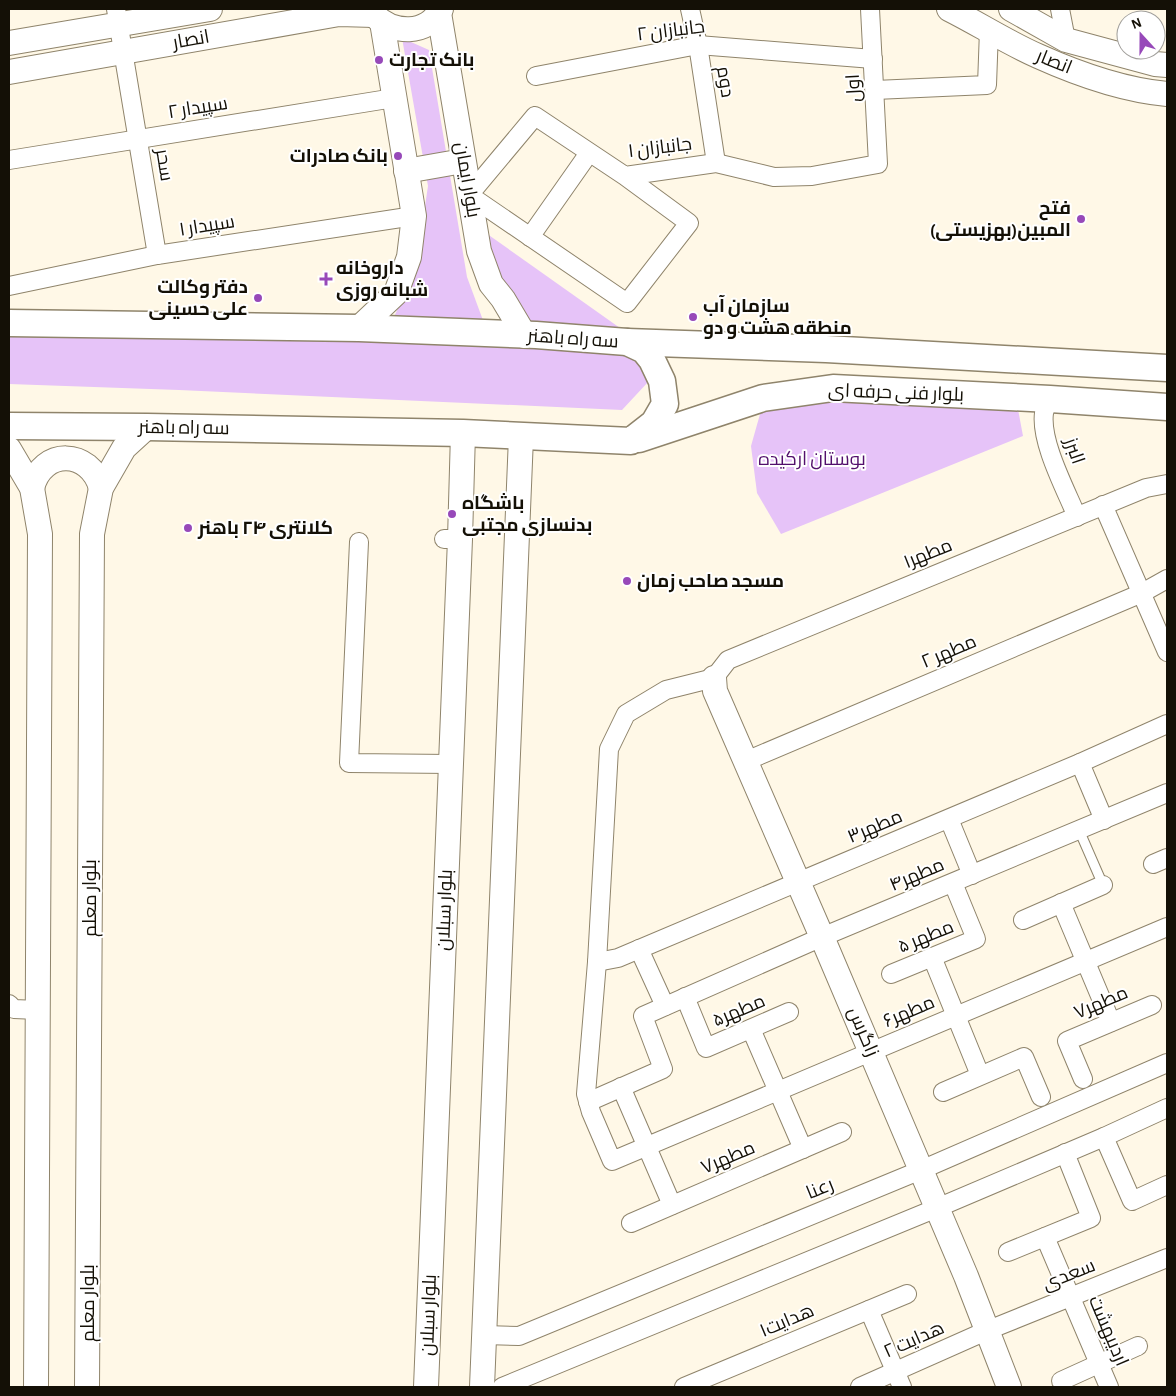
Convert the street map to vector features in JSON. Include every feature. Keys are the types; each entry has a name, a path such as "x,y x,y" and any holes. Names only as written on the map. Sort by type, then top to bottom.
{"main road":[{"name":"انصار","path":"9,43 118,17 210,9"},
{"name":"انصار","path":"949,9 1037,56 1092,77 1149,92 1167,94"},
{"name":"انصار","path":"1011,9 1066,40 1154,64 1167,65"},
{"name":"انصار","path":"9,72 339,14 375,15 391,27 401,30 412,30 431,21 440,11"},
{"name":"بلوار ایمان","path":"440,11 479,251 491,284 504,299 525,336"},
{"path":"359,328 396,293 409,257 414,216 394,98 375,15"},
{"path":"406,171 463,161"},
{"name":"سه راه باهنر","path":"9,323 359,328 536,335 627,342 644,350 652,360 662,381 665,404 654,423 631,441 463,433 147,427 9,445"},
{"name":"بلوار فنی حرفه ای","path":"627,342 826,349 1167,368"},
{"name":"بلوار فنی حرفه ای","path":"631,441 763,398 833,388 1050,398 1167,407"},
{"name":"بلوار معلم","path":"87,1387 92,534 100,488 124,448 147,427"},
{"name":"بلوار سبلان","path":"426,1387 451,764 452,539 463,433"},
{"path":"482,1387 521,437"},
{"path":"9,445 32,488 40,534 36,1387"},
{"path":"32,488 41,468 54,460 68,458 83,462 90,467 95,473 100,488"},
{"name":"زاگرس","path":"714,678 715,691 799,882 966,1276 1008,1387"}],"street":[{"name":"دوم","path":"690,9 698,45 716,162"},
{"name":"اول","path":"870,9 876,90 878,164"},
{"path":"1060,9 1066,40"},
{"name":"سحر","path":"118,17 157,256"},
{"path":"876,90 987,86 988,30"},
{"name":"جانبازان ۲","path":"536,76 698,45 873,59"},
{"name":"سپیدار ۲","path":"9,160 394,98"},
{"name":"جانبازان ۱","path":"469,196 534,116 625,176 716,162 774,177 812,176 878,164"},
{"path":"530,237 589,152"},
{"path":"469,196 627,303 689,223 625,176"},
{"name":"سپیدار ۱","path":"9,286 157,256 414,216"},
{"name":"البرز","path":"1050,398 1044,412 1044,430 1054,462 1078,517"},
{"name":"مطهر۱","path":"714,678 728,660 1078,517 1103,505 1146,488 1167,484"},
{"path":"1103,505 1167,652"},
{"path":"359,542 349,763 451,764"},
{"name":"مطهر ۲","path":"746,761 1142,593 1167,580"},
{"path":"672,1205 621,1087 588,1102 586,1094 597,962 609,749 626,714 666,690 714,678"},
{"name":"مطهر۳","path":"597,962 618,958 949,819 1167,724"},
{"path":"1080,763 1104,820"},
{"name":"مطهر۴","path":"621,1087 663,1068 643,1016 822,937 1167,793"},
{"path":"949,819 972,875"},
{"name":"مطهر ۵","path":"892,974 976,939 953,883"},
{"path":"1023,920 1103,885"},
{"path":"1061,903 1111,1022"},
{"name":"مطهر۶","path":"588,1102 612,1160 1167,927"},
{"path":"639,949 665,1006"},
{"path":"932,957 980,1075"},
{"name":"مطهر۵","path":"685,997 706,1048 789,1012"},
{"name":"مطهر۷","path":"1083,1079 1067,1041 1152,1005"},
{"path":"11,1009 38,1010"},
{"path":"751,1029 803,1149"},
{"path":"943,1092 1024,1057 1041,1097"},
{"name":"رعنا","path":"484,1334 519,1336 921,1170 1167,1063"},
{"path":"502,1387 937,1208 1167,1108"},
{"name":"مطهر۷","path":"631,1223 842,1132"},
{"path":"1104,1137 1132,1200 1167,1186"},
{"path":"1008,1252 1092,1218 1065,1153"},
{"name":"اردیبهشت","path":"1045,1237 1109,1387"},
{"name":"سعدی","path":"986,1331 1167,1258"},
{"name":"هدایت۱","path":"684,1387 907,1294"},
{"path":"869,1310 899,1380"},
{"name":"هدایت ۲","path":"860,1387 899,1380 986,1331"},
{"path":"1062,1381 1138,1346"}],"lane":[{"path":"1079,830 1103,885"}],"green space":[{"path":"402,38 429,50 467,277 484,323 392,321 415,273 428,186"},
{"path":"483,231 620,328 568,330 532,322 512,306"},
{"path":"9,323 625,348 644,361 649,381 622,410 9,384"},
{"name":"بوستان ارکیده","path":"764,400 1017,404 1023,436 781,534 757,493 751,446"}],"place":[{"name":"بانک تجارت","path":"379,60"},
{"name":"بانک صادرات","path":"398,156"},
{"name":"فتح المبین(بهزیستی)","path":"1081,219"},
{"name":"داروخانه شبانه روزی","path":"326,279"},
{"name":"دفتر وکالت علی حسینی","path":"258,298"},
{"name":"سازمان آب منطقه هشت و دو","path":"693,317"},
{"name":"باشگاه بدنسازی مجتبی","path":"452,514"},
{"name":"کلانتری ۲۴ باهنر","path":"188,528"},
{"name":"مسجد صاحب زمان","path":"627,581"}]}
